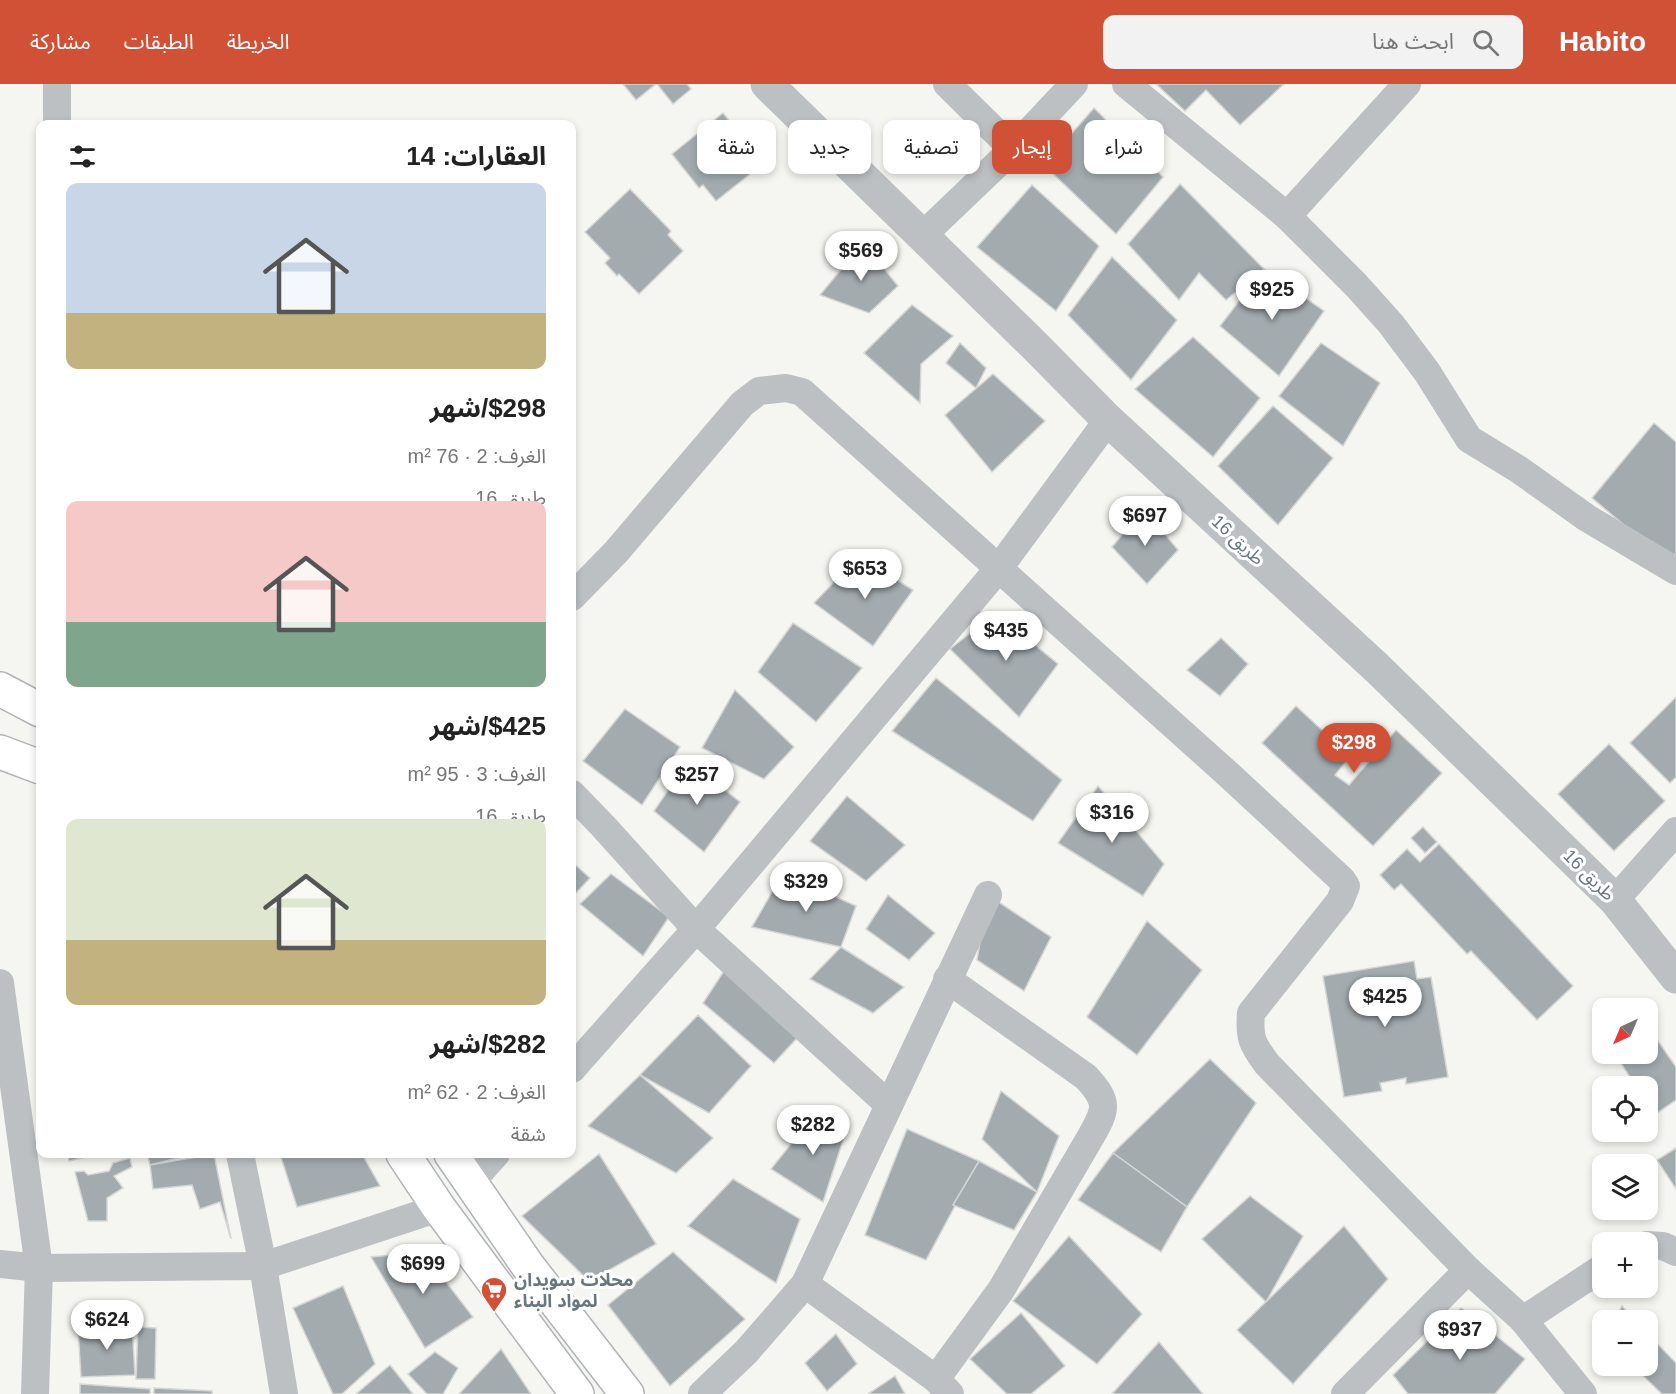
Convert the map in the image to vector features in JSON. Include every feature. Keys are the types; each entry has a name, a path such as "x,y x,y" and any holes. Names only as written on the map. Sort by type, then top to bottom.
{"main road":[{"path":"0,689 36,708"},
{"path":"0,752 36,765"},
{"path":"406,1158 439,1208 577,1394"},
{"path":"454,1158 528,1266 627,1394"}],"street":[{"path":"57,84 57,120"},
{"name":"طريق 16","path":"767,84 1108,420 1377,668 1615,900 1676,977"},
{"path":"947,84 992,128"},
{"path":"1041,120 1074,84"},
{"path":"1126,84 1287,216 1356,285 1391,324 1427,372 1469,439 1518,469 1587,518 1676,571"},
{"path":"1287,216 1407,84"},
{"path":"922,236 992,170"},
{"path":"576,593 616,552 742,404 759,391 786,388 802,392 1229,775 1346,886 1340,901 1251,1013 1249,1031 1253,1045 1275,1072 1468,1270 1523,1320 1583,1394"},
{"path":"576,1064 696,929 999,568 1108,420"},
{"path":"576,798 696,929 889,1105"},
{"path":"1615,900 1676,831"},
{"path":"702,1394 746,1352 805,1284 988,895"},
{"path":"805,1284 943,1386 1098,1125 1104,1107 1100,1092 1086,1077 948,979"},
{"path":"0,983 39,1268 35,1394"},
{"path":"241,1158 263,1266 284,1394"},
{"path":"471,1182 492,1158"},
{"path":"0,1264 39,1268 263,1266 439,1208"},
{"path":"1658,1246 1676,1252"},
{"path":"1345,1394 1468,1270"},
{"path":"1523,1320 1592,1275"}],"building":[{"path":"623,84 656,84 636,100"},
{"path":"657,84 687,84 691,89 673,104"},
{"path":"1156,84 1284,84 1240,125 1206,90 1185,111"},
{"path":"1094,108 1106,120 1084,120 1084,174 1160,174 1163,177 1116,234 1053,174 1072,174 1072,133"},
{"path":"723,113 729,120 714,120"},
{"path":"697,134 697,174 750,174 716,201 703,185 699,188 672,154"},
{"path":"1180,184 1264,269 1226,300 1199,273 1179,300 1128,244"},
{"path":"1032,185 1099,246 1056,311 977,247"},
{"path":"630,189 671,231 668,235 683,251 639,294 605,263 610,258 585,232"},
{"path":"863,243 898,286 869,313 820,295"},
{"path":"1112,257 1177,320 1131,380 1068,315"},
{"path":"1264,269 1324,311 1279,376 1220,326"},
{"path":"912,305 953,336 921,364 920,403 864,353"},
{"path":"1193,337 1260,398 1213,457 1135,389"},
{"path":"960,343 986,368 976,388 946,363"},
{"path":"1321,343 1380,383 1343,446 1279,396"},
{"path":"993,374 1045,421 992,472 945,415"},
{"path":"1273,406 1333,458 1278,525 1218,466"},
{"path":"1654,423 1676,442 1676,555 1669,563 1592,498"},
{"path":"1144,509 1178,550 1147,584 1112,547"},
{"path":"859,556 913,590 873,646 814,603"},
{"path":"996,613 1058,664 1019,717 950,649"},
{"path":"793,623 862,668 816,722 758,672"},
{"path":"1221,638 1248,664 1220,696 1187,670"},
{"path":"936,678 1062,780 1033,821 892,731"},
{"path":"735,690 794,747 764,779 702,748"},
{"path":"1676,697 1676,777 1670,783 1630,743"},
{"path":"1296,706 1350,756 1335,775 1349,785 1396,730 1442,773 1373,846 1262,743"},
{"path":"625,709 680,747 642,805 583,761"},
{"path":"1609,744 1665,801 1614,851 1558,794"},
{"path":"688,761 740,802 704,852 654,811"},
{"path":"1098,786 1164,864 1143,896 1058,843"},
{"path":"847,796 905,845 866,881 810,841"},
{"path":"1423,827 1437,842 1425,853 1411,838"},
{"path":"1439,844 1573,986 1537,1020 1471,951 1467,954 1401,884 1394,890 1380,875 1407,849 1420,862"},
{"path":"576,866 590,878 576,893"},
{"path":"783,873 856,906 841,947 752,927"},
{"path":"611,874 669,917 643,956 580,904"},
{"path":"888,895 935,933 909,960 866,929"},
{"path":"988,895 1051,937 1024,991 977,960"},
{"path":"1147,921 1202,970 1137,1055 1087,1017"},
{"path":"841,947 904,987 873,1013 810,979"},
{"path":"1414,961 1417,979 1431,977 1448,1077 1406,1084 1406,1078 1380,1083 1382,1091 1344,1097 1323,976"},
{"path":"724,971 798,1037 774,1063 703,1003"},
{"path":"698,1015 751,1066 709,1113 640,1075"},
{"path":"1658,1041 1676,1067 1676,1100 1658,1112 1658,1076 1629,1076 1621,1064 1658,1064"},
{"path":"1210,1059 1256,1103 1187,1207 1113,1153"},
{"path":"640,1075 713,1138 676,1173 588,1126"},
{"path":"1001,1091 1059,1136 1037,1192 982,1139"},
{"path":"818,1110 846,1131 823,1202 771,1169"},
{"path":"907,1129 979,1161 926,1260 865,1235"},
{"path":"1676,1148 1676,1189 1658,1162"},
{"path":"1113,1153 1187,1207 1161,1252 1078,1200"},
{"path":"599,1154 656,1244 589,1281 522,1216"},
{"path":"130,1158 132,1167 114,1176 123,1188 107,1198 107,1221 88,1221 75,1172 84,1171 88,1175 109,1171 113,1163"},
{"path":"148,1158 178,1158 150,1165"},
{"path":"191,1158 215,1158 231,1239 220,1202 200,1209 192,1185 153,1189 150,1165"},
{"path":"281,1158 364,1158 380,1186 297,1207"},
{"path":"979,1161 1037,1192 1014,1230 953,1205"},
{"path":"733,1179 800,1219 776,1283 688,1226"},
{"path":"1250,1196 1303,1236 1266,1302 1202,1239"},
{"path":"1344,1226 1388,1279 1293,1384 1237,1330"},
{"path":"1069,1236 1142,1314 1097,1364 1013,1301"},
{"path":"423,1252 473,1317 425,1348 371,1257"},
{"path":"673,1252 745,1319 670,1386 608,1305"},
{"path":"343,1286 375,1364 342,1394 333,1394 293,1308"},
{"path":"1461,1308 1525,1359 1495,1394 1408,1394 1393,1375"},
{"path":"1021,1313 1065,1366 1031,1394 1007,1394 970,1359"},
{"path":"132,1325 135,1375 81,1377 78,1328"},
{"path":"138,1327 156,1328 155,1379 136,1379"},
{"path":"836,1334 857,1364 827,1391 805,1363"},
{"path":"1159,1342 1203,1394 1112,1394"},
{"path":"1658,1344 1676,1363 1676,1394 1662,1394 1643,1376 1658,1376"},
{"path":"501,1349 531,1394 459,1394"},
{"path":"435,1352 458,1368 443,1394 427,1394 408,1374"},
{"path":"390,1365 413,1394 356,1394"},
{"path":"895,1376 905,1394 868,1394"},
{"path":"80,1384 150,1389 150,1394 80,1394"},
{"path":"154,1388 212,1391 212,1394 154,1394"}],"place":[{"name":"محلات سويدان لمواد البناء","path":"494,1313"}]}
